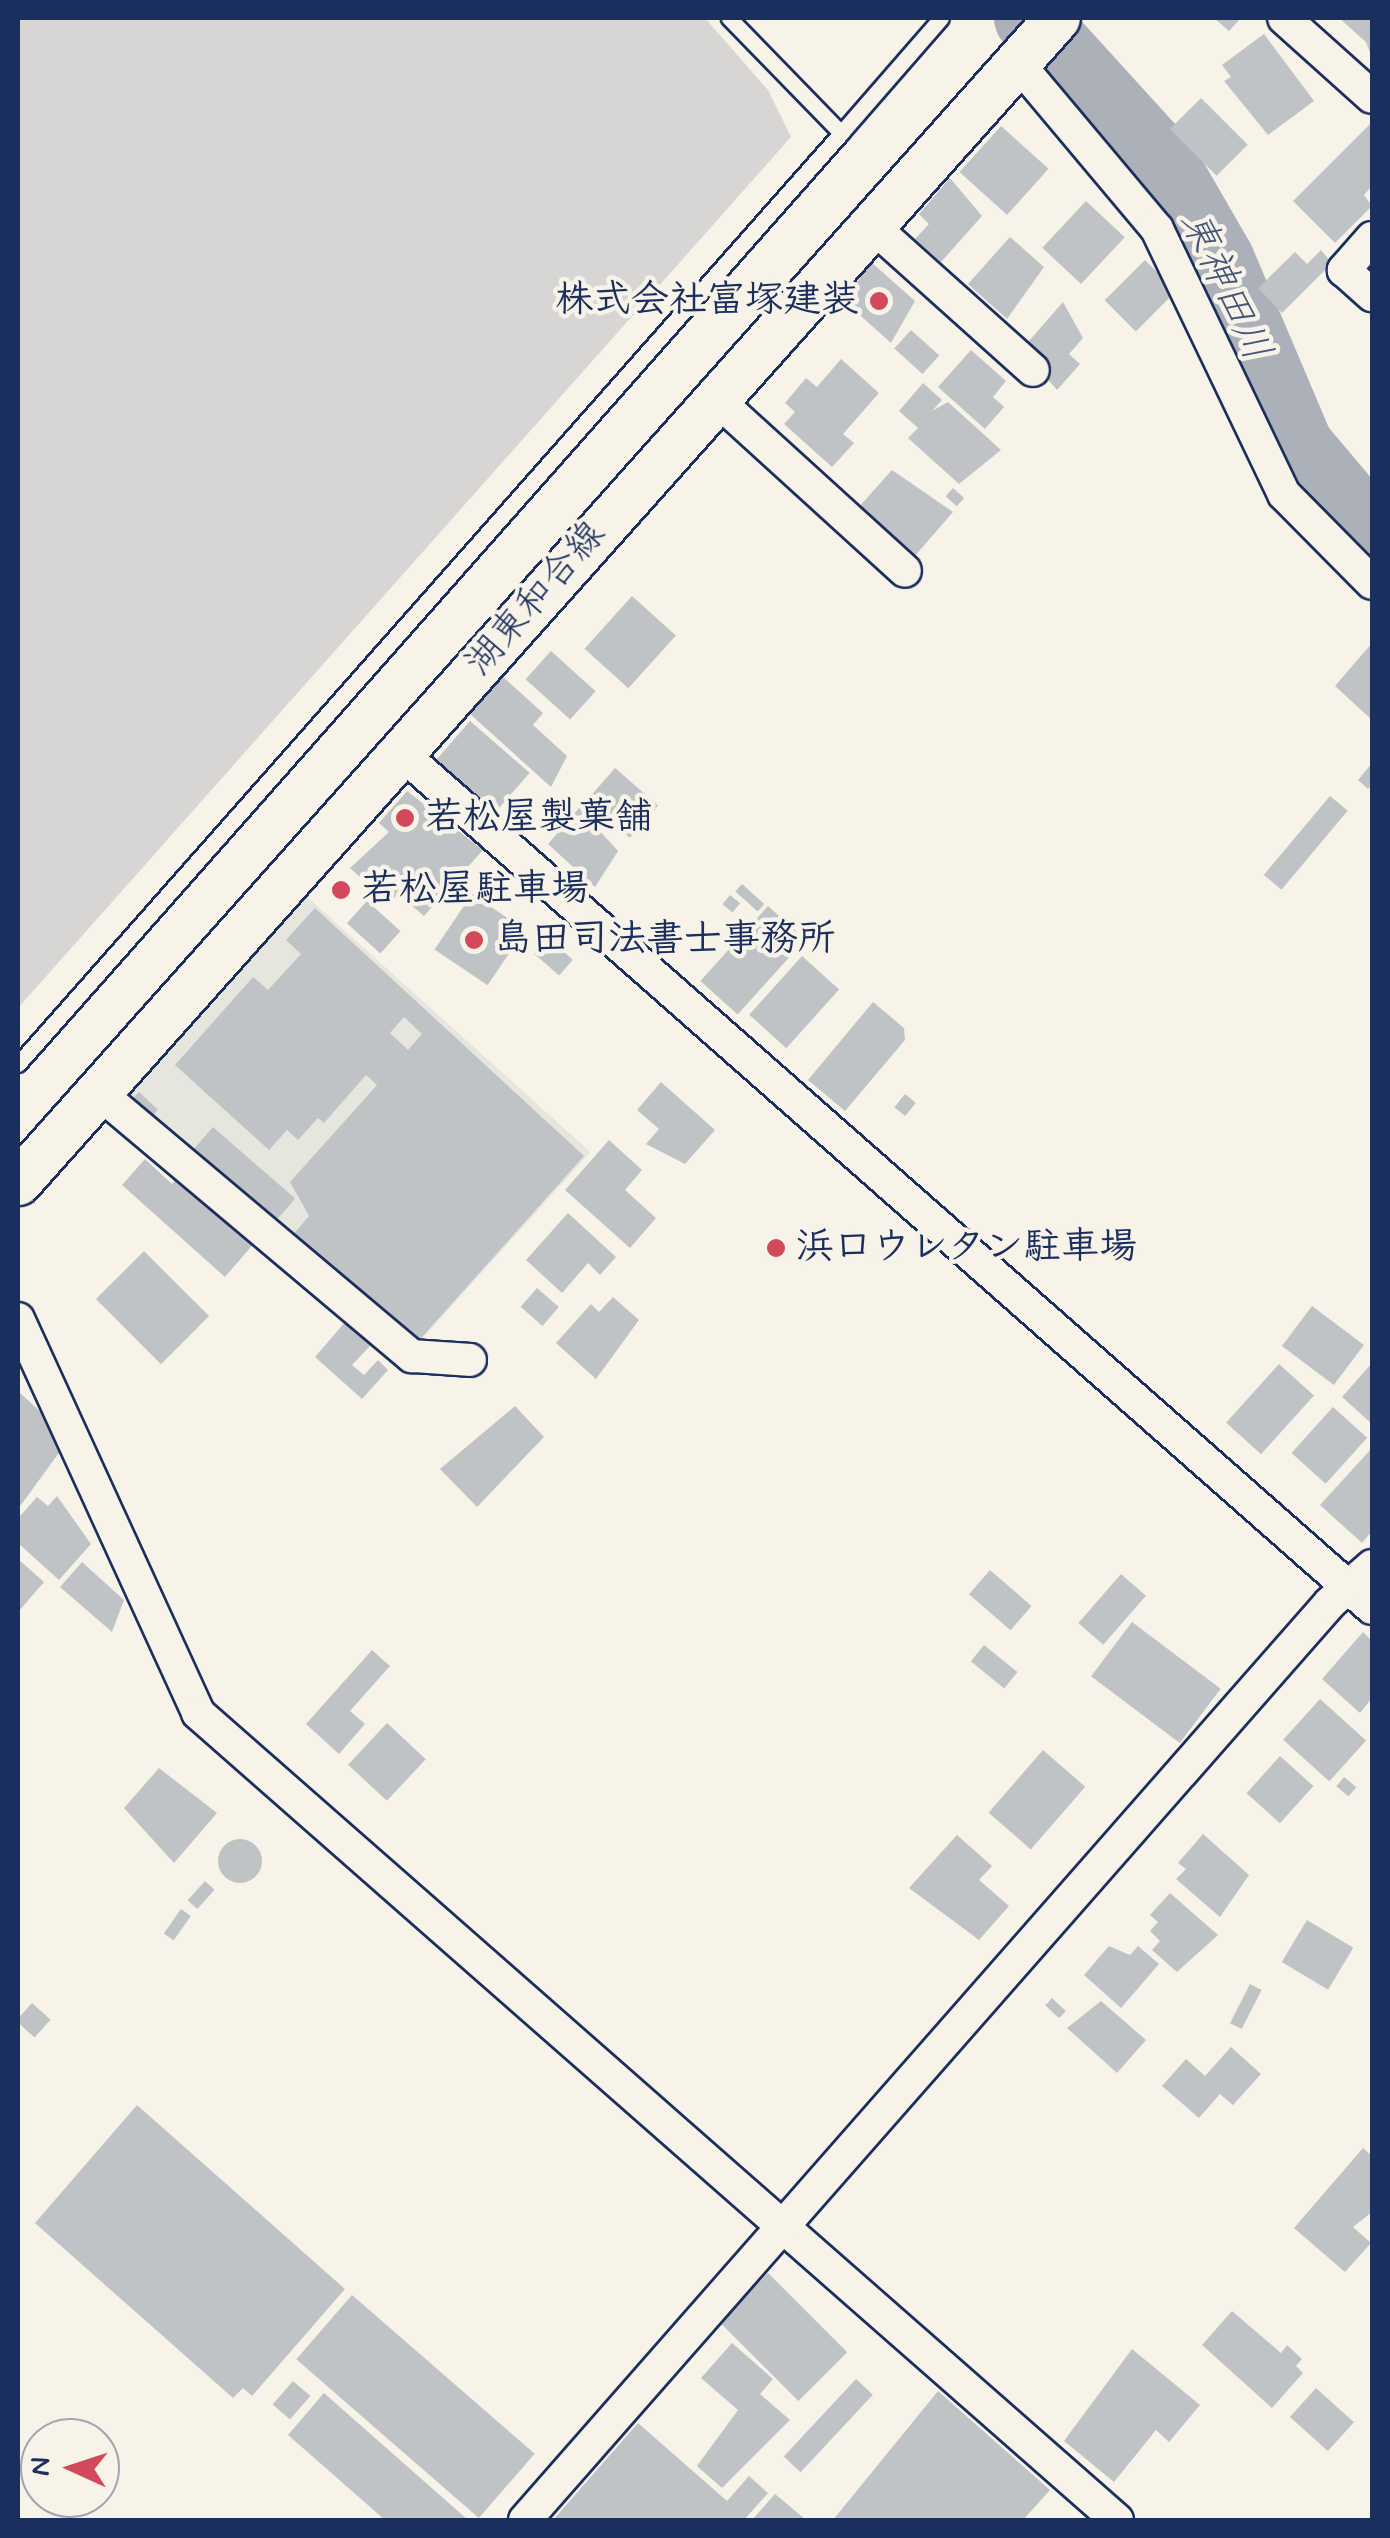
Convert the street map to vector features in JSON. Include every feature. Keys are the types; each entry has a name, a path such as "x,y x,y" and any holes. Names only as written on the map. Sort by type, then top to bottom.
{"main road":[{"name":"湖東和合線","path":"18,1182 869,223 1056,18"}],"street":[{"path":"1284,18 1372,96"},
{"path":"1020,56 1157,229 1284,494 1372,583"},
{"path":"869,223 1034,370"},
{"path":"1372,238 1344,270 1372,295"},
{"path":"714,397 905,571"},
{"path":"400,752 1365,1587 783,2226 525,2520"},
{"path":"96,1091 412,1356 470,1360"},
{"path":"18,1319 198,1713 1116,2520"}],"lane":[{"path":"729,18 841,132"},
{"path":"18,1064 942,18"}],"shaded area":[{"path":"18,18 705,18 768,90 791,137 18,1008"},
{"path":"305,895 590,1152 406,1357 120,1100"}],"building":[{"path":"1214,18 1241,18 1229,31"},
{"path":"1339,18 1372,18 1372,58 1366,42"},
{"path":"1264,34 1314,101 1268,135 1224,81 1231,77 1222,65"},
{"path":"1201,98 1248,145 1217,176 1170,129"},
{"path":"1372,122 1372,186 1364,195 1372,206 1335,243 1293,201"},
{"path":"1001,126 1049,169 1007,215 960,172"},
{"path":"950,178 982,216 941,262 915,239 929,224 919,214"},
{"path":"1086,201 1125,237 1081,284 1042,248"},
{"path":"1010,237 1044,267 1007,319 968,284"},
{"path":"1321,250 1332,263 1282,313 1258,288 1295,252 1307,264"},
{"path":"1145,260 1176,291 1136,331 1105,300"},
{"path":"871,262 915,301 891,343 844,301"},
{"path":"1063,302 1083,338 1069,354 1080,364 1057,390 1022,349"},
{"path":"911,330 939,355 923,374 894,349"},
{"path":"971,350 1006,381 993,397 1004,407 985,429 938,387"},
{"path":"841,359 879,393 843,434 854,443 832,467 784,424 795,412 785,403 806,378 817,387"},
{"path":"923,383 942,400 932,411 948,402 1001,450 959,484 908,438 918,428 899,411"},
{"path":"892,470 953,512 914,557 858,508"},
{"path":"953,488 964,498 957,506 946,496"},
{"path":"632,596 676,635 628,688 584,649"},
{"path":"1372,643 1372,720 1335,686"},
{"path":"551,651 596,691 570,719 526,679"},
{"path":"503,677 543,713 533,725 567,756 551,787 470,714"},
{"path":"470,721 530,773 496,812 436,760"},
{"path":"1372,763 1372,784 1368,789 1358,780"},
{"path":"615,768 658,805 630,838 587,800"},
{"path":"407,791 483,850 424,916 398,894 389,903 350,868 389,832 379,823"},
{"path":"1330,796 1348,811 1281,890 1264,875"},
{"path":"579,808 618,851 595,887 548,844"},
{"path":"742,884 764,904 758,912 735,891"},
{"path":"472,894 525,930 488,985 435,950"},
{"path":"730,895 740,903 733,913 722,904"},
{"path":"367,901 400,931 380,953 347,923"},
{"path":"768,906 805,939 738,1015 700,981"},
{"path":"315,908 584,1156 414,1346 292,1236 309,1216 290,1182 377,1085 366,1075 324,1123 318,1118 298,1140 287,1130 269,1150 175,1065 253,977 268,990 301,954 286,940","holes":["404,1017 422,1034 408,1050 390,1033"]},
{"path":"548,938 573,960 559,975 534,954"},
{"path":"802,956 839,989 786,1048 749,1015"},
{"path":"873,1002 904,1028 905,1040 845,1111 808,1080"},
{"path":"661,1082 715,1130 685,1164 646,1144 659,1129 637,1110"},
{"path":"139,1092 158,1110 148,1120 129,1102"},
{"path":"905,1094 916,1103 905,1116 894,1107"},
{"path":"213,1127 295,1199 270,1227 188,1156"},
{"path":"609,1140 642,1170 625,1190 656,1218 630,1248 565,1190"},
{"path":"145,1159 172,1184 181,1173 256,1241 225,1277 122,1185"},
{"path":"568,1213 616,1257 600,1275 588,1263 562,1293 526,1260"},
{"path":"144,1251 209,1316 161,1364 96,1299"},
{"path":"537,1288 559,1307 542,1326 521,1307"},
{"path":"613,1297 639,1320 596,1379 556,1343 591,1304 599,1312"},
{"path":"1312,1306 1364,1345 1334,1385 1282,1346"},
{"path":"346,1321 372,1344 352,1365 364,1375 378,1360 388,1370 362,1399 315,1357"},
{"path":"1372,1363 1372,1424 1342,1397"},
{"path":"1279,1364 1314,1395 1261,1454 1226,1423"},
{"path":"18,1391 46,1417 61,1450 18,1509"},
{"path":"515,1406 544,1437 477,1507 440,1469"},
{"path":"1333,1407 1367,1438 1326,1484 1292,1453"},
{"path":"1372,1448 1372,1531 1362,1543 1320,1505"},
{"path":"57,1496 91,1544 59,1580 18,1543 20,1516 37,1497 48,1506"},
{"path":"18,1559 44,1582 18,1612"},
{"path":"82,1562 124,1600 112,1632 60,1587"},
{"path":"990,1570 1032,1606 1011,1630 969,1594"},
{"path":"1121,1574 1146,1596 1103,1645 1078,1623"},
{"path":"1132,1622 1221,1689 1180,1743 1091,1676"},
{"path":"1363,1632 1372,1641 1372,1698 1360,1713 1322,1679"},
{"path":"984,1645 1017,1672 1004,1688 971,1661"},
{"path":"372,1650 390,1666 350,1711 365,1724 339,1754 306,1724"},
{"path":"1320,1699 1366,1740 1329,1781 1283,1740"},
{"path":"387,1723 426,1759 387,1801 348,1765"},
{"path":"1043,1750 1085,1787 1031,1849 989,1813"},
{"path":"1280,1756 1313,1786 1280,1823 1247,1793"},
{"path":"159,1768 217,1813 174,1863 124,1808"},
{"path":"1344,1777 1356,1787 1349,1796 1336,1786"},
{"path":"1203,1834 1249,1875 1220,1917 1176,1879 1186,1869 1178,1863"},
{"path":"957,1835 992,1866 979,1880 1009,1906 979,1940 909,1888"},
{"path":"240,1839 255,1846 262,1861 255,1876 240,1883 225,1876 218,1861 225,1846"},
{"path":"205,1881 215,1890 197,1909 188,1900"},
{"path":"1170,1893 1218,1935 1177,1972 1152,1950 1160,1941 1150,1931 1158,1922 1150,1915"},
{"path":"181,1909 191,1916 174,1940 164,1934"},
{"path":"1307,1920 1353,1948 1328,1990 1282,1962"},
{"path":"1109,1946 1130,1955 1138,1946 1159,1964 1121,2008 1084,1975"},
{"path":"1250,1984 1262,1990 1242,2029 1230,2023"},
{"path":"1052,1998 1066,2011 1059,2018 1045,2005"},
{"path":"1101,2001 1146,2040 1117,2073 1067,2028"},
{"path":"32,2003 51,2020 35,2038 18,2023"},
{"path":"1231,2047 1261,2074 1233,2105 1220,2094 1199,2118 1162,2086 1186,2059 1205,2076"},
{"path":"137,2105 345,2289 252,2396 243,2388 233,2398 35,2223"},
{"path":"1363,2148 1372,2156 1372,2212 1353,2227 1371,2243 1345,2272 1294,2228"},
{"path":"768,2273 847,2352 798,2401 719,2322"},
{"path":"352,2295 535,2454 479,2518 296,2359"},
{"path":"1232,2311 1281,2353 1287,2345 1302,2359 1296,2366 1303,2373 1272,2408 1202,2345"},
{"path":"732,2343 773,2379 760,2394 790,2420 722,2488 697,2466 738,2410 701,2378"},
{"path":"1132,2349 1200,2405 1169,2442 1156,2430 1114,2482 1064,2441"},
{"path":"856,2379 873,2395 801,2472 784,2457"},
{"path":"293,2381 310,2396 290,2419 273,2404"},
{"path":"1316,2388 1354,2422 1328,2451 1290,2417"},
{"path":"938,2391 1050,2490 1023,2520 833,2520"},
{"path":"324,2393 468,2520 385,2520 288,2435"},
{"path":"638,2423 727,2501 749,2476 768,2493 744,2520 553,2520"},
{"path":"775,2494 806,2520 752,2520"}],"waterway":[{"name":"東神田川","path":"1030,18 1163,164 1219,261 1298,447 1372,535"}],"place":[{"name":"株式会社富塚建装","path":"879,301"},
{"name":"若松屋製菓舗","path":"405,818"},
{"name":"若松屋駐車場","path":"341,890"},
{"name":"島田司法書士事務所","path":"474,940"},
{"name":"浜口ウレタン駐車場","path":"776,1248"}]}
